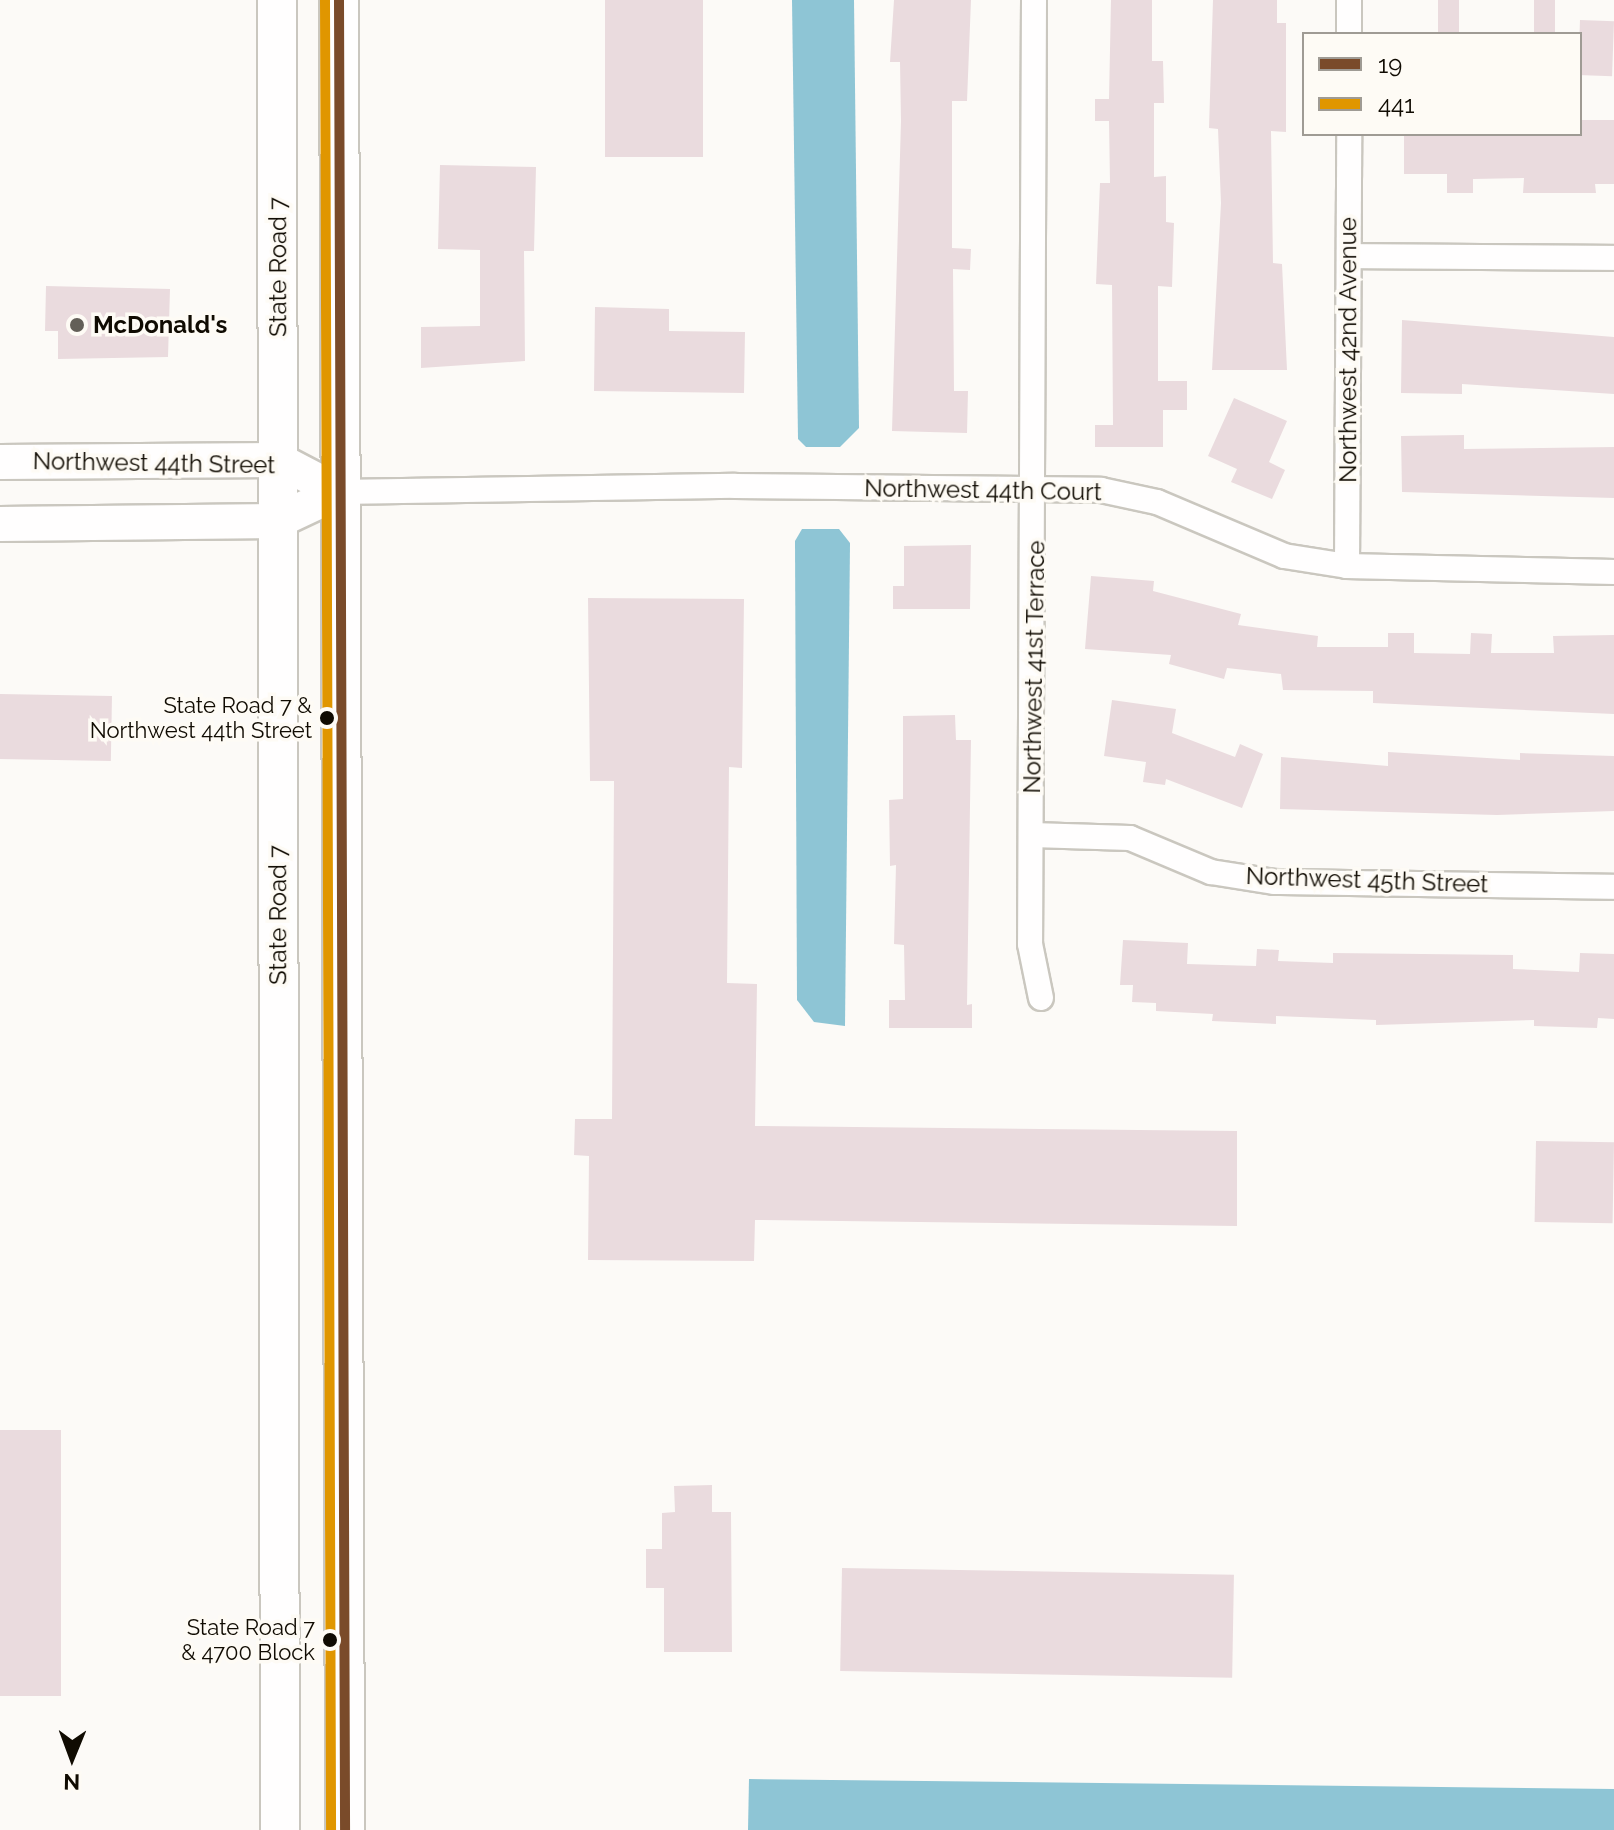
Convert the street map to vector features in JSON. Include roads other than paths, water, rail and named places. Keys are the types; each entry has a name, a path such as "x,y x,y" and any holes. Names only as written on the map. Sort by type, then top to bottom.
{"main road":[{"name":"State Road 7","path":"277,0 280,1830"},
{"path":"339,0 345,1830"}],"street":[{"name":"Northwest 41st Terrace","path":"1034,0 1035,487 1030,944 1041,998"},
{"path":"1349,0 1349,32"},
{"name":"Northwest 42nd Avenue","path":"1347,566 1349,136"},
{"path":"1349,256 1614,258"},
{"name":"Northwest 44th Street","path":"0,462 278,460 339,492"},
{"name":"Northwest 44th Court","path":"339,492 1035,487 1101,490 1157,502 1284,556 1347,566 1614,572"},
{"path":"0,524 277,521 339,492"},
{"name":"Northwest 45th Street","path":"1032,835 1130,838 1211,872 1275,882 1614,887"}],"water":[{"path":"792,0 854,0 859,428 840,447 806,447 798,439"},
{"path":"802,529 839,529 850,543 845,1026 814,1022 797,1000 795,541"},
{"path":"749,1779 1614,1789 1614,1830 748,1830"}],"place":[{"name":"McDonald's","path":"77,325"},
{"name":"State Road 7 & Northwest 44th Street","path":"327,718"},
{"name":"State Road 7 & 4700 Block","path":"330,1640"}]}
